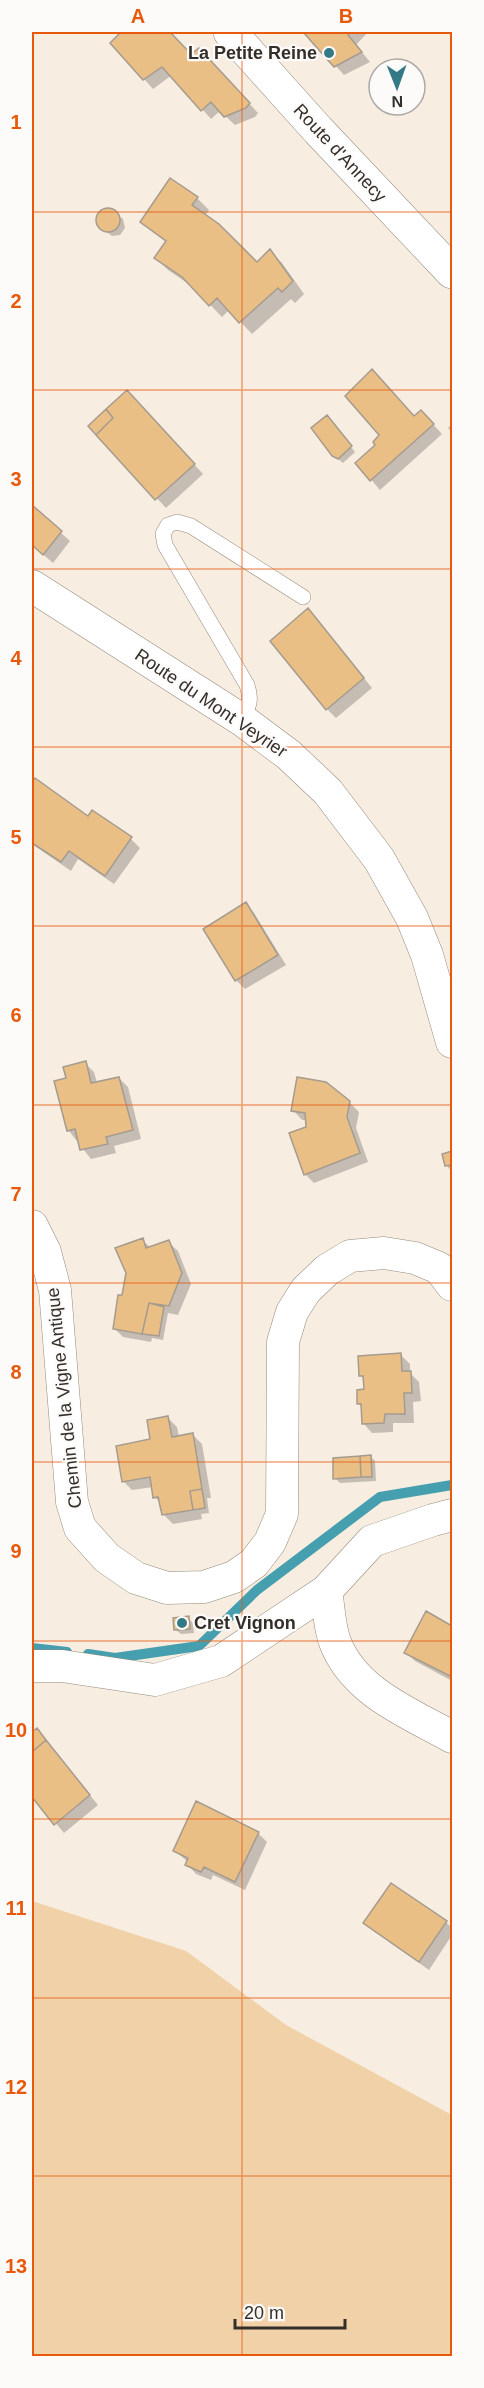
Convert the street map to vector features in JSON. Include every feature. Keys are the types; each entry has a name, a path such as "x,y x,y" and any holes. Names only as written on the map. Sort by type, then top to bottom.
{"main road":[{"name":"Route d'Annecy","path":"230,32 318,130 453,272"}],"street":[{"name":"Route du Mont Veyrier","path":"32,586 242,720 289,755 328,792 379,859 412,918 428,955 453,1042"},
{"name":"Chemin de la Vigne Antique","path":"32,1226 45,1252 55,1290 72,1502 80,1528 107,1558 136,1578 167,1588 204,1587 234,1577 254,1563 270,1542 282,1514 283,1342 292,1312 306,1290 327,1270 350,1256 384,1253 415,1258 439,1268 453,1285"},
{"path":"32,1666 62,1666 155,1680 221,1661 326,1591 372,1541 453,1515"},
{"path":"326,1591 335,1641 356,1677 383,1699 453,1737"}],"lane":[{"path":"242,720 250,704 251,696 247,685 165,545 163,534 168,525 177,522 191,526 303,597"}],"shaded area":[{"path":"32,1901 186,1951 286,2025 452,2115 452,2356 32,2356"}],"building":[{"path":"121,32 170,32 191,54 199,48 250,103 246,108 224,117 211,102 201,111 162,67 143,80 110,43"},
{"path":"303,32 351,32 348,35 362,52 334,67"},
{"path":"170,178 198,197 192,205 219,224 257,262 270,249 293,281 282,292 278,288 239,323 217,298 209,306 182,277 154,258 166,241 140,222"},
{"path":"108,208 117,211 120,220 117,229 108,232 99,229 96,220 99,211"},
{"path":"372,369 414,416 421,410 434,424 370,481 355,463 375,445 373,442 379,435 345,396"},
{"path":"127,390 195,464 155,500 96,435 113,418 106,409"},
{"path":"106,409 113,418 96,435 88,426"},
{"path":"327,415 352,446 338,459 332,456 311,428"},
{"path":"32,505 62,531 43,555 32,545"},
{"path":"308,608 364,678 326,710 270,641"},
{"path":"35,778 88,816 92,810 132,837 105,876 69,851 61,862 32,843 32,782"},
{"path":"246,902 278,955 235,981 203,929"},
{"path":"86,1061 91,1083 119,1077 133,1130 106,1137 108,1144 80,1150 75,1129 67,1131 54,1081 66,1078 63,1067"},
{"path":"297,1077 326,1082 350,1101 347,1117 360,1153 304,1175 289,1133 306,1127 305,1113 291,1111"},
{"path":"452,1151 452,1165 445,1166 442,1154"},
{"path":"143,1238 146,1248 169,1240 182,1273 169,1306 149,1303 142,1334 113,1329 118,1295 122,1295 126,1273 115,1248"},
{"path":"149,1303 164,1307 159,1336 142,1334"},
{"path":"401,1353 402,1371 411,1371 412,1393 404,1393 405,1414 385,1414 384,1423 362,1424 361,1404 357,1404 357,1390 364,1389 363,1376 359,1376 358,1356"},
{"path":"168,1416 172,1437 193,1433 202,1489 190,1491 193,1510 162,1515 158,1497 153,1498 150,1477 122,1482 116,1446 150,1439 147,1420"},
{"path":"371,1455 372,1477 361,1477 360,1456"},
{"path":"360,1456 361,1477 333,1479 333,1458"},
{"path":"202,1489 205,1508 193,1510 190,1491"},
{"path":"426,1611 452,1626 452,1677 404,1653"},
{"name":"Cret Vignon","path":"189,1616 190,1629 174,1630 173,1618"},
{"path":"37,1728 46,1740 32,1752 32,1732"},
{"path":"46,1740 90,1795 54,1825 32,1797 32,1752"},
{"path":"196,1801 259,1832 235,1882 204,1867 201,1872 185,1865 188,1858 173,1851"},
{"path":"391,1883 447,1921 419,1962 363,1923"}],"waterway":[{"path":"88,1654 115,1658 199,1646 257,1590 380,1497 452,1485"},
{"path":"32,1648 67,1652"}],"place":[{"name":"La Petite Reine","path":"329,53"},
{"name":"Cret Vignon","path":"182,1623"}]}
